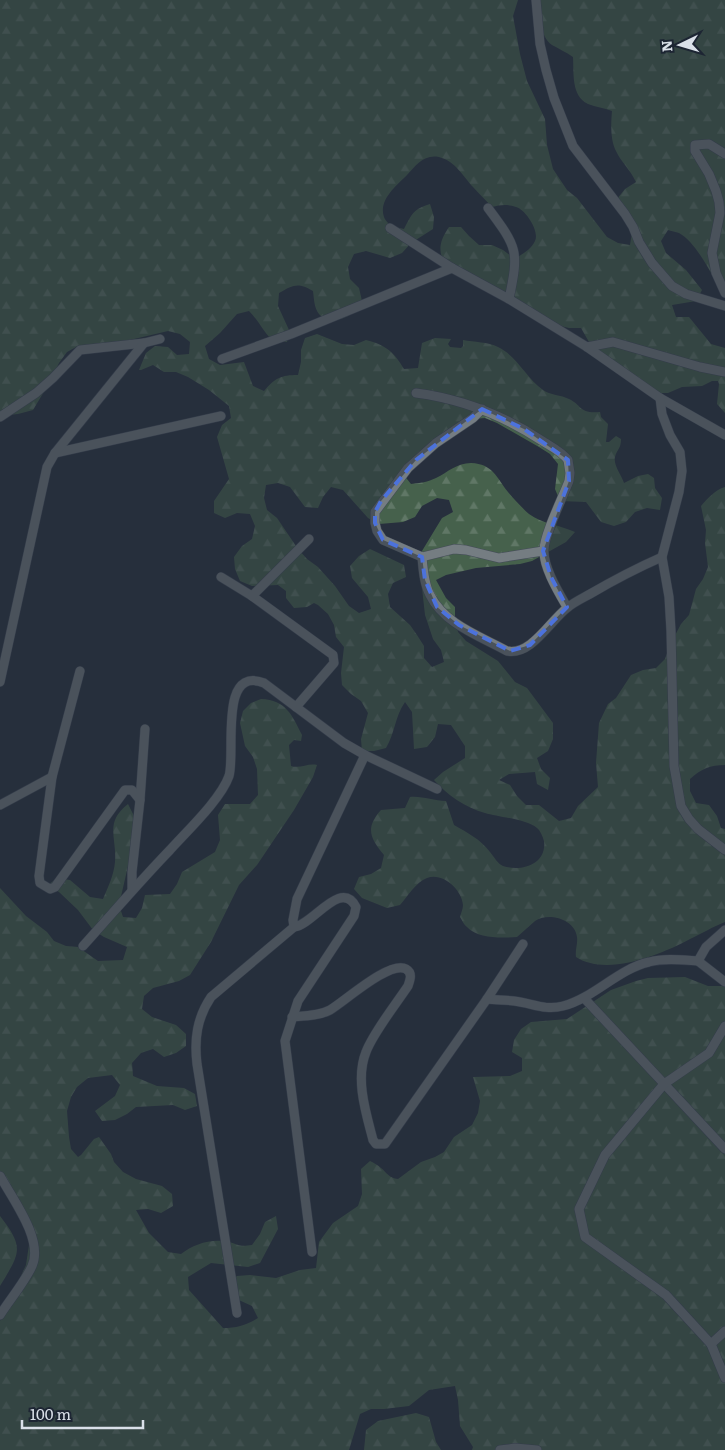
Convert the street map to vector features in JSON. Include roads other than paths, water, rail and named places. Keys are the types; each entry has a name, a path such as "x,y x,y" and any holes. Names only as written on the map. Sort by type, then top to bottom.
{"street":[{"path":"536,0 540,44 546,70 554,98 573,146 625,214 652,263 672,286 686,294 725,306"},
{"path":"725,154 709,144 695,145 695,151 716,191 719,202 720,213 712,253 716,273 725,293"},
{"path":"488,208 513,243 515,262 509,299"},
{"path":"390,228 452,268 509,299 587,347 660,398 725,435"},
{"path":"222,359 306,328 452,268"},
{"path":"0,417 36,393 80,350 144,343 160,339"},
{"path":"587,347 613,342 700,367 725,372"},
{"path":"0,682 43,478 47,467 54,453 144,343"},
{"path":"416,393 456,401 482,409 524,428 568,460 569,481 546,538 544,551 551,576 567,607"},
{"path":"660,398 662,414 670,435 680,452 682,472 679,492 662,557 669,597 671,630 674,766 682,806 689,819 698,829 725,850"},
{"path":"482,409 416,460 403,474 375,512 374,523 377,531 383,540 422,556 454,549 498,558 544,551"},
{"path":"54,453 221,416"},
{"path":"252,596 309,539"},
{"path":"422,556 429,593 437,607 448,618 459,625 508,651 520,651 530,645 567,607 616,578 662,557"},
{"path":"221,577 252,596 325,648 334,658 334,663 327,673 296,708"},
{"path":"80,671 52,777 39,876 40,883 50,889 55,887 124,790 132,790 140,800"},
{"path":"83,946 191,826 223,786 229,775 231,722 236,692 245,682 258,680 264,683 344,743 365,756 437,789"},
{"path":"132,890 145,728"},
{"path":"294,927 293,920 297,899 365,756"},
{"path":"0,804 52,777"},
{"path":"237,1313 197,1064 196,1033 201,1014 211,997 294,927 300,927 306,923 334,900 346,898 351,900 356,907 354,916 298,1001 285,1041 312,1252"},
{"path":"698,961 706,947 725,930"},
{"path":"292,1017 329,1011 358,988 394,968 403,968 410,972 411,976 408,986 373,1039 366,1052 362,1067 361,1080 370,1131 374,1142 382,1145 388,1142 488,999 523,944"},
{"path":"488,999 516,1001 554,1008 565,1006 584,998 647,962 664,960 698,961 725,982"},
{"path":"584,998 725,1149"},
{"path":"725,1026 709,1053 664,1084 605,1155 579,1209 585,1237 666,1295 711,1344 725,1378"},
{"path":"0,1176 25,1220 34,1249 33,1265 0,1315"},
{"path":"711,1344 725,1331"},
{"path":"500,1450 515,1448 537,1450"}]}
